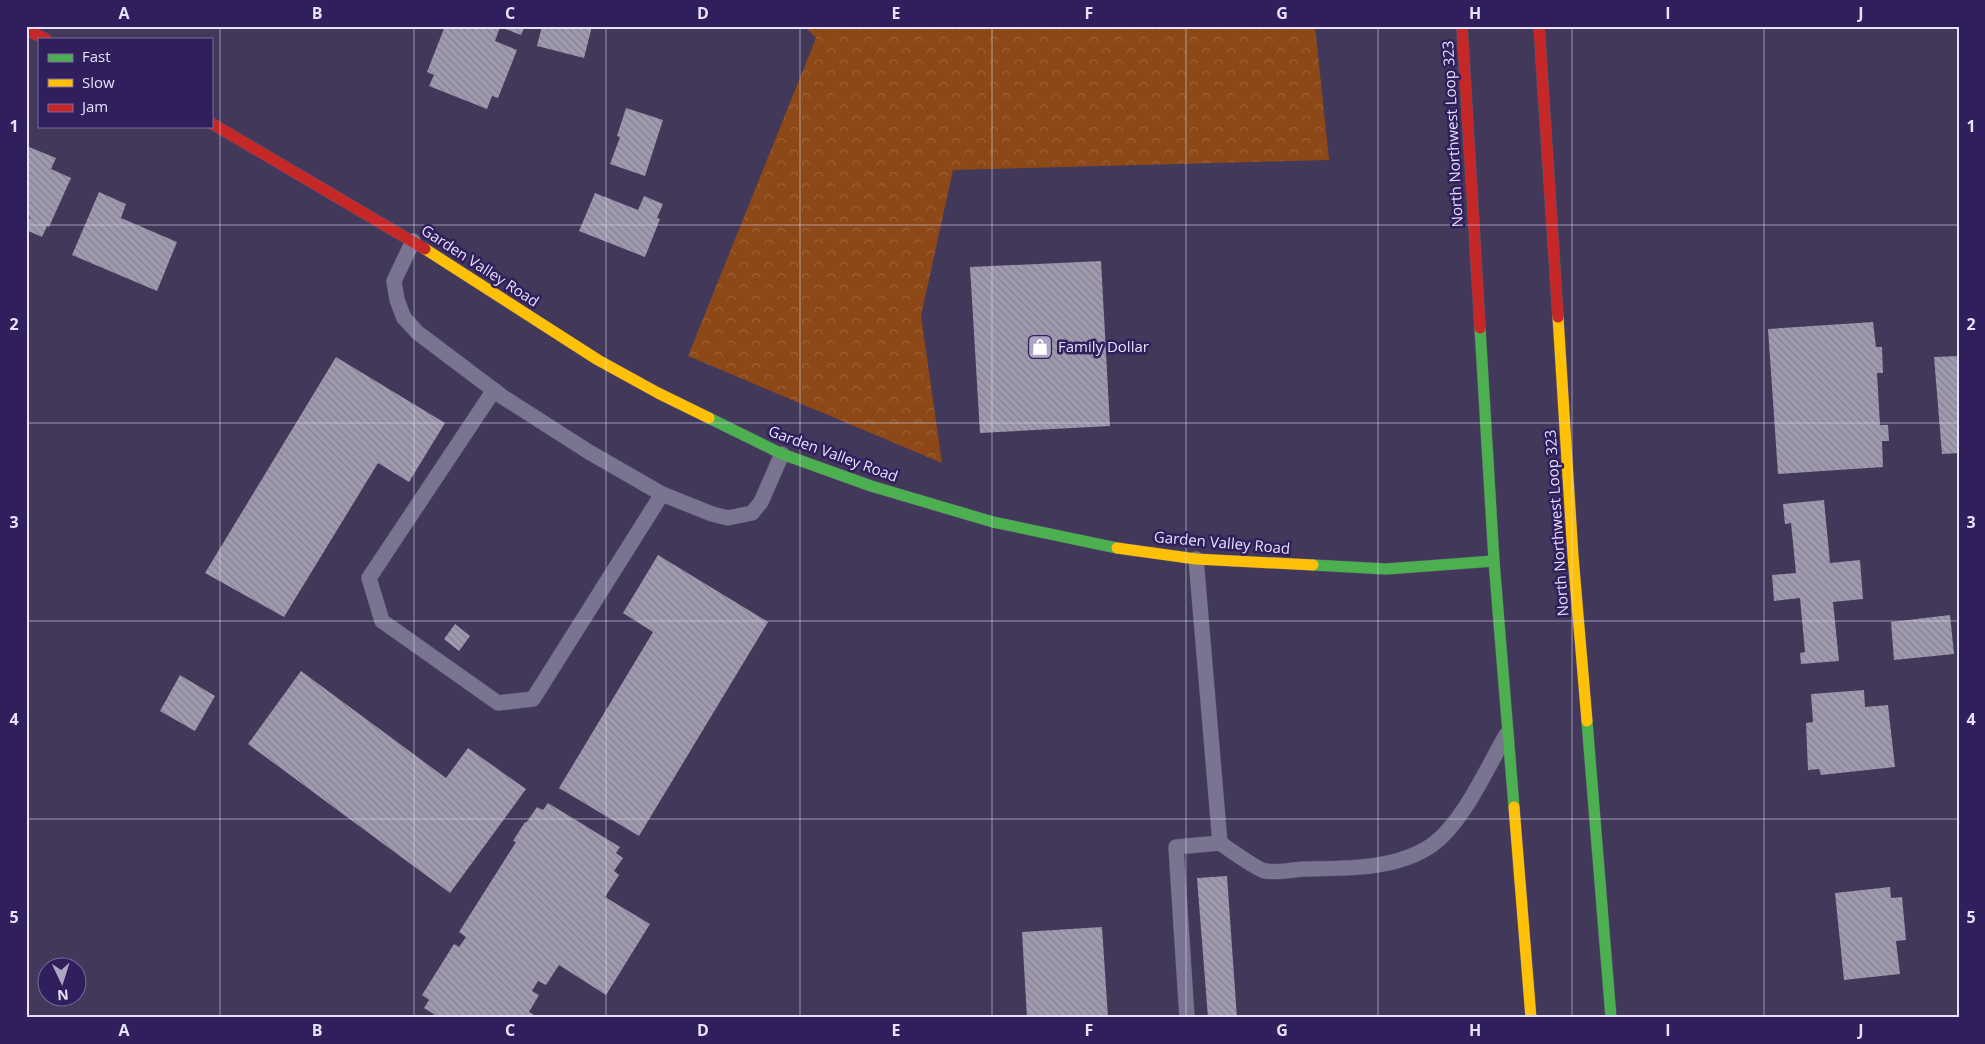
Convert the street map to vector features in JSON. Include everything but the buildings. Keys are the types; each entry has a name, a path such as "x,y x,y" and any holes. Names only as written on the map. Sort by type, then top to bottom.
{"main road":[{"name":"North Northwest Loop 323","path":"1462,26 1494,561 1531,1018"},
{"name":"North Northwest Loop 323","path":"1539,26 1573,556 1611,1018"},
{"path":"26,30 44,38"},
{"name":"Garden Valley Road","path":"212,124 413,241 598,360 658,393 782,454 871,486 993,522 1102,546 1196,559 1386,569 1494,561"}],"lane":[{"path":"413,241 394,281 397,300 404,318 418,333 494,390 588,452 662,494 712,514 728,518 752,514 761,502 782,454"},
{"path":"494,390 369,578 382,621 498,703 533,699 662,494"},
{"path":"1196,559 1220,844"},
{"path":"1188,1018 1176,846 1220,844 1264,871 1354,868 1385,864 1410,856 1432,845 1462,813 1508,731"}],"green space":[{"path":"804,26 1315,26 1329,160 953,170 921,316 942,463 688,356 816,38"}],"traffic: fast":[{"path":"1480,328 1494,561 1514,807"},
{"path":"709,418 782,454 871,486 993,522 1117,548"},
{"path":"1313,565 1386,569 1494,561"},
{"path":"1587,721 1611,1018"}],"traffic: slow":[{"path":"425,249 598,360 709,418"},
{"path":"1558,317 1573,556 1587,721"},
{"path":"1117,548 1196,559 1313,565"},
{"path":"1514,807 1531,1018"}],"traffic: jam":[{"path":"1462,26 1480,328"},
{"path":"1539,26 1558,317"},
{"path":"26,30 44,38"},
{"path":"212,124 425,249"}],"place":[{"name":"Family Dollar","path":"1040,347"}]}
